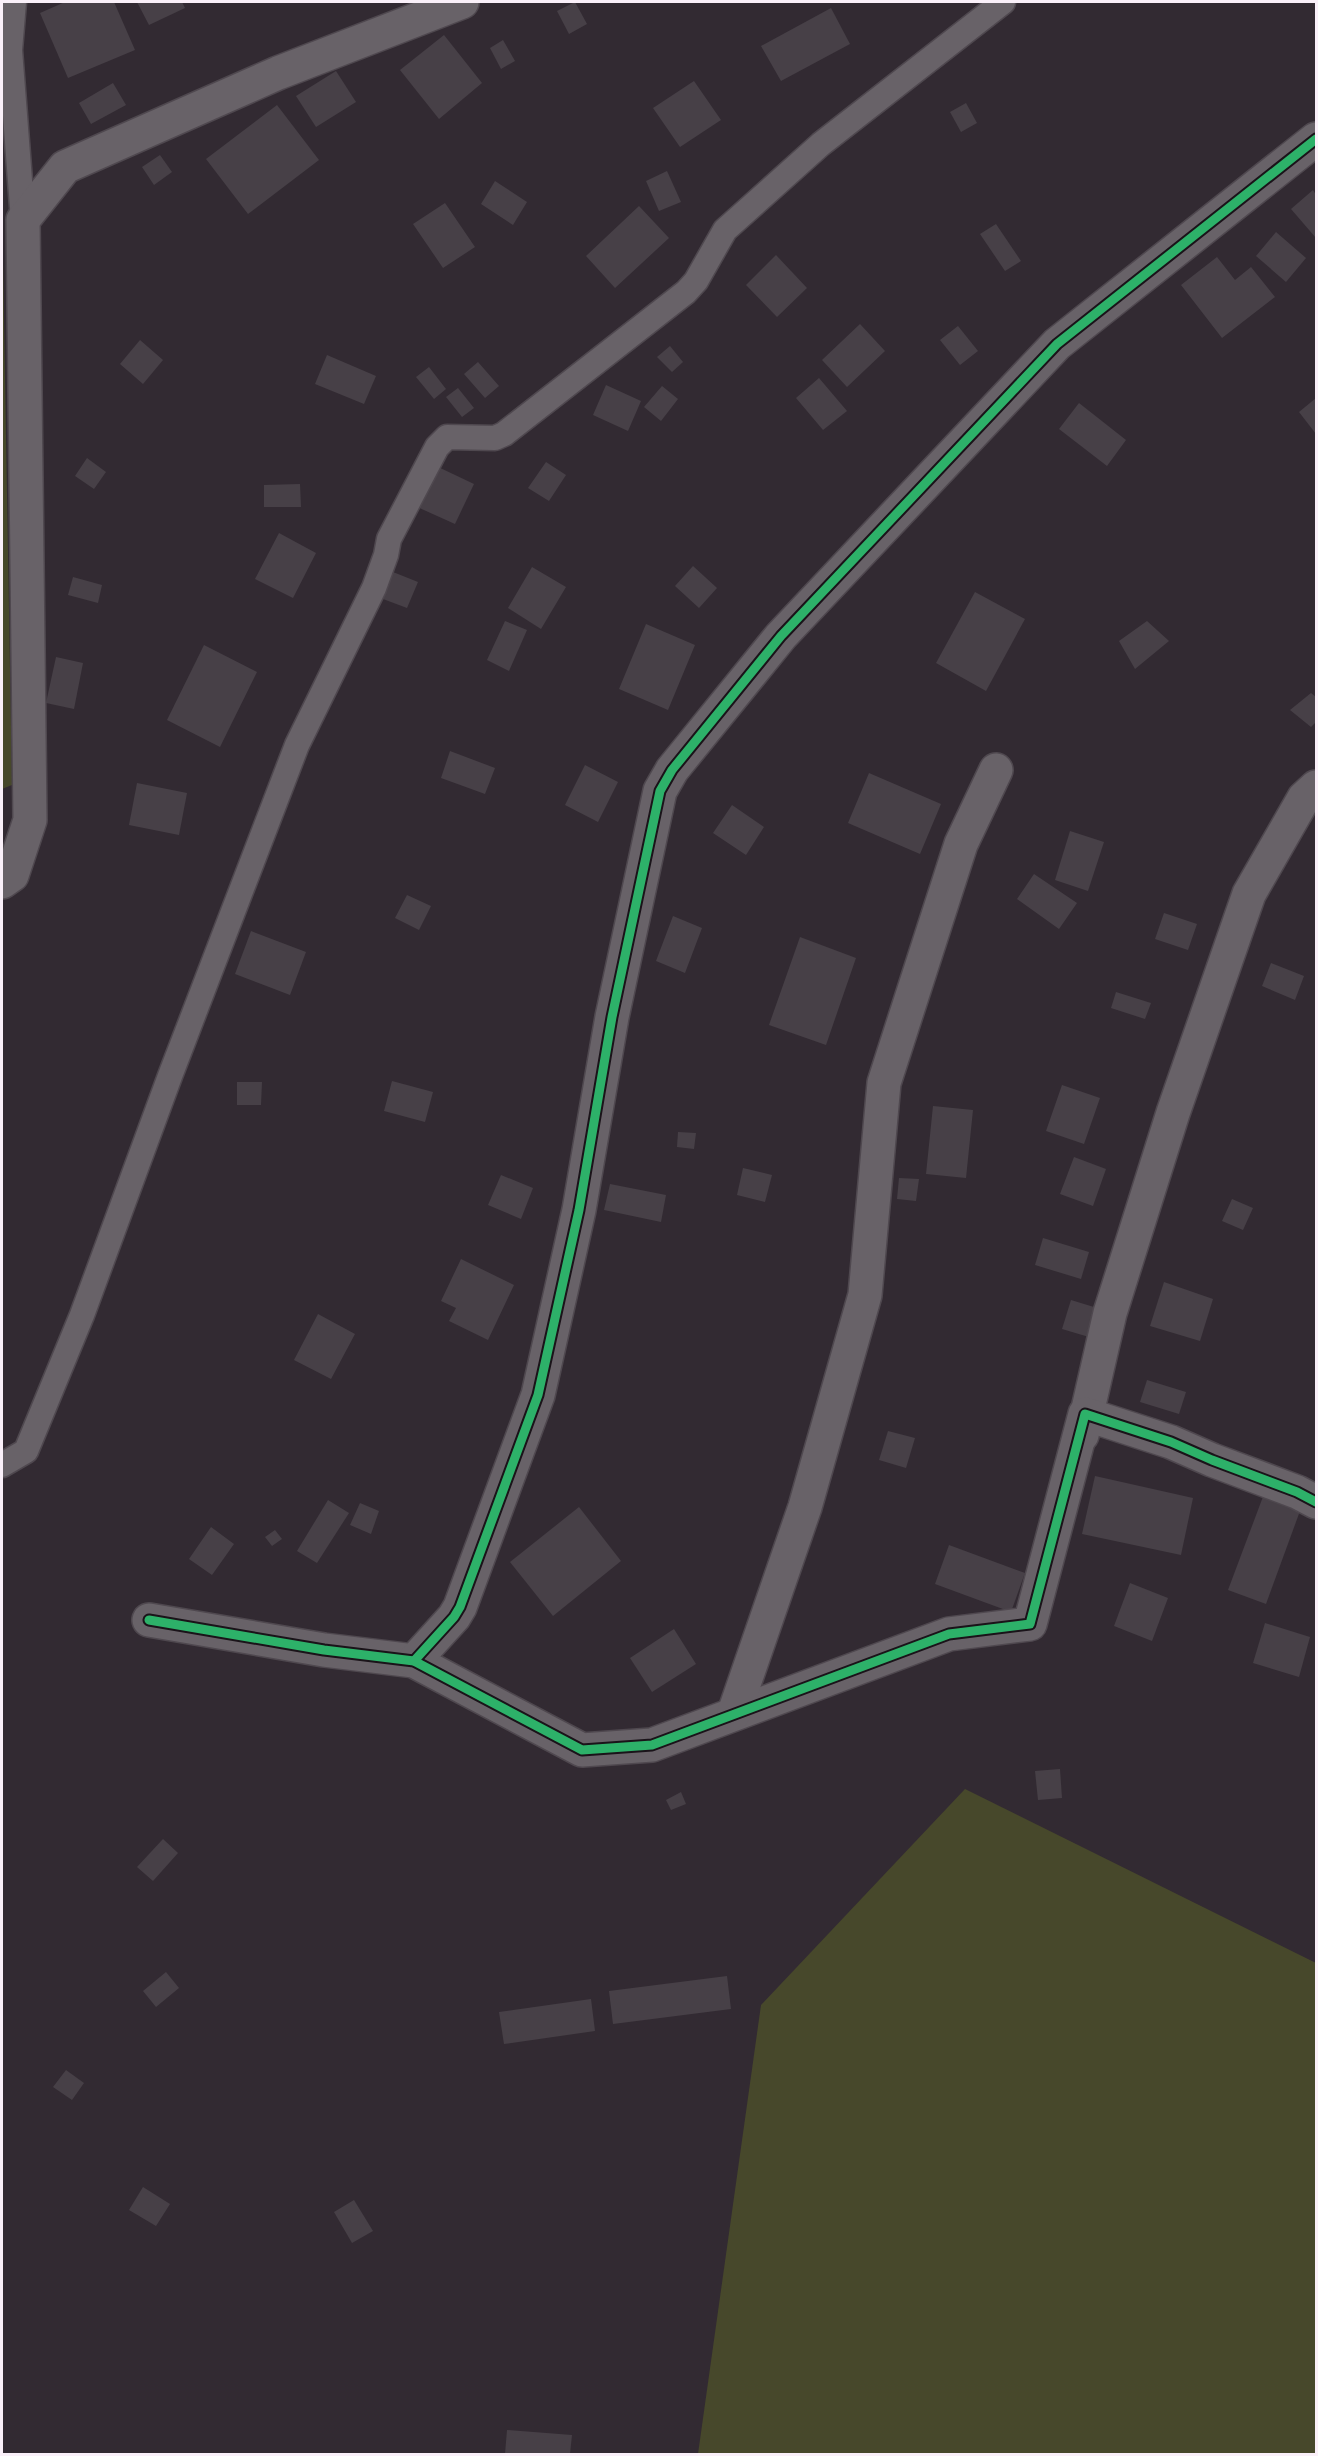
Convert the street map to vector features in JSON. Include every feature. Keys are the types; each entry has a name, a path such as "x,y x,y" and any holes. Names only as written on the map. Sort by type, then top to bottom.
{"street":[{"path":"2,882 12,875 30,820 23,220 65,167 278,73 462,2"},
{"path":"414,1661 454,1617 460,1607 538,1395 579,1210 612,1017 660,791 672,770 781,636 1057,344 1317,139"},
{"path":"734,1713 804,1507 865,1295 884,1083 961,844 996,770"},
{"path":"149,1620 324,1650 414,1661 582,1750 652,1744 949,1634 1030,1624 1113,1302 1173,1113 1249,894 1304,798 1317,787"},
{"path":"1085,1414 1171,1442 1317,1502"}],"lane":[{"path":"14,2 10,50 23,220"},
{"path":"2,1465 26,1451 82,1315 170,1076 297,745 374,588 386,555 388,539 437,447 447,437 495,438 504,434 686,292 696,281 724,230 821,144 1004,2"}],"green space":[{"path":"2,203 12,785 2,789"},
{"path":"965,1789 1316,1963 1316,2454 698,2454 761,2005"}],"building":[{"path":"65,2 114,2 135,50 68,78 40,13"},
{"path":"137,2 182,2 185,8 149,25"},
{"path":"575,2 587,24 569,34 557,11"},
{"path":"831,8 850,44 781,81 761,46"},
{"path":"444,35 482,83 439,119 400,70"},
{"path":"503,40 515,61 501,69 490,48"},
{"path":"336,71 356,102 316,127 296,96"},
{"path":"694,81 721,120 680,147 653,108"},
{"path":"113,83 126,105 91,124 79,103"},
{"path":"966,103 977,123 961,132 950,112"},
{"path":"277,105 319,160 248,214 206,159"},
{"path":"160,155 172,172 154,185 142,167"},
{"path":"667,171 681,202 659,211 646,181"},
{"path":"495,181 527,202 513,225 481,204"},
{"path":"1313,190 1316,195 1316,238 1291,209"},
{"path":"445,203 475,247 443,268 413,224"},
{"path":"639,206 669,238 615,288 586,256"},
{"path":"996,224 1021,261 1005,271 980,234"},
{"path":"1276,232 1306,258 1286,282 1256,256"},
{"path":"776,255 807,288 777,317 746,285"},
{"path":"1217,257 1235,280 1251,267 1275,297 1222,338 1181,285"},
{"path":"860,324 885,351 847,387 822,360"},
{"path":"958,326 978,351 960,365 940,340"},
{"path":"140,340 163,360 143,384 120,364"},
{"path":"670,346 683,362 672,372 657,357"},
{"path":"327,355 376,376 364,404 315,384"},
{"path":"478,362 499,386 485,398 464,374"},
{"path":"429,367 446,389 434,399 416,377"},
{"path":"819,378 847,411 823,430 796,398"},
{"path":"606,385 641,401 628,431 593,415"},
{"path":"662,386 678,399 661,421 644,407"},
{"path":"458,388 474,408 462,417 446,397"},
{"path":"1316,398 1316,434 1299,412"},
{"path":"1079,403 1126,440 1107,466 1059,429"},
{"path":"87,458 106,472 94,489 75,476"},
{"path":"546,462 566,475 549,501 528,488"},
{"path":"434,465 474,484 455,524 415,506"},
{"path":"300,484 301,507 264,507 264,485"},
{"path":"279,533 316,553 293,598 255,579"},
{"path":"693,566 717,588 699,608 675,586"},
{"path":"532,567 566,587 541,629 508,608"},
{"path":"393,572 418,582 407,608 383,599"},
{"path":"73,577 102,585 98,603 68,595"},
{"path":"975,592 1025,619 986,691 936,663"},
{"path":"505,621 527,630 509,671 487,660"},
{"path":"1147,621 1169,641 1135,669 1119,641"},
{"path":"646,624 695,645 668,710 619,689"},
{"path":"204,645 257,672 220,747 167,720"},
{"path":"56,657 83,663 74,709 46,703"},
{"path":"1311,693 1316,697 1316,722 1311,727 1290,710"},
{"path":"450,751 495,768 485,794 441,778"},
{"path":"585,765 618,782 598,822 565,805"},
{"path":"869,773 941,804 920,854 848,823"},
{"path":"137,783 187,793 179,835 129,825"},
{"path":"732,805 764,827 746,855 713,833"},
{"path":"1070,831 1104,842 1088,891 1055,880"},
{"path":"1034,874 1077,903 1059,929 1017,899"},
{"path":"407,895 431,906 419,930 395,918"},
{"path":"1164,913 1197,924 1188,950 1155,939"},
{"path":"673,916 702,928 685,973 656,961"},
{"path":"251,931 306,952 290,995 235,974"},
{"path":"800,937 856,958 826,1045 769,1025"},
{"path":"1271,963 1304,976 1295,1000 1262,986"},
{"path":"1116,992 1151,1003 1145,1019 1111,1008"},
{"path":"392,1081 433,1092 425,1122 384,1111"},
{"path":"237,1082 262,1082 261,1105 237,1105"},
{"path":"1062,1085 1100,1098 1084,1144 1046,1131"},
{"path":"933,1106 973,1110 966,1178 926,1174"},
{"path":"678,1132 696,1133 694,1149 677,1147"},
{"path":"1074,1157 1106,1169 1093,1206 1060,1194"},
{"path":"743,1168 772,1175 765,1202 737,1195"},
{"path":"501,1175 533,1188 521,1219 488,1205"},
{"path":"899,1178 919,1179 916,1201 897,1199"},
{"path":"610,1184 666,1195 661,1222 604,1210"},
{"path":"1232,1199 1253,1208 1243,1230 1222,1221"},
{"path":"1043,1238 1089,1252 1081,1279 1035,1265"},
{"path":"461,1259 514,1285 488,1340 449,1321 456,1308 441,1301"},
{"path":"1164,1282 1213,1299 1200,1341 1150,1326"},
{"path":"1071,1300 1107,1311 1099,1340 1062,1329"},
{"path":"318,1314 355,1334 331,1379 294,1360"},
{"path":"1147,1380 1186,1392 1179,1414 1140,1402"},
{"path":"888,1431 915,1438 906,1468 879,1460"},
{"path":"1095,1476 1193,1498 1181,1555 1082,1534"},
{"path":"1267,1486 1304,1500 1266,1604 1228,1590"},
{"path":"328,1500 349,1513 317,1563 297,1551"},
{"path":"360,1503 379,1511 371,1534 350,1525"},
{"path":"579,1507 621,1561 553,1616 510,1562"},
{"path":"211,1527 234,1544 212,1575 189,1559"},
{"path":"275,1530 282,1539 272,1546 265,1537"},
{"path":"949,1545 1025,1573 1011,1612 935,1584"},
{"path":"1130,1583 1168,1598 1152,1641 1114,1626"},
{"path":"1265,1623 1310,1637 1299,1677 1253,1663"},
{"path":"674,1629 696,1664 652,1692 630,1658"},
{"path":"1060,1769 1062,1798 1038,1800 1035,1771"},
{"path":"681,1792 686,1804 671,1810 666,1800"},
{"path":"163,1839 178,1853 153,1881 137,1867"},
{"path":"166,1972 179,1988 156,2007 143,1991"},
{"path":"727,1976 731,2009 613,2024 609,1991"},
{"path":"591,1999 595,2031 504,2044 499,2012"},
{"path":"66,2070 84,2083 72,2100 53,2087"},
{"path":"143,2187 170,2204 156,2226 129,2210"},
{"path":"354,2200 373,2231 352,2243 334,2212"},
{"path":"507,2430 572,2435 570,2454 505,2454"}],"cycle path":[{"path":"414,1661 454,1617 460,1607 538,1395 579,1210 612,1017 660,791 672,770 781,636 1057,344 1316,139"},
{"path":"149,1620 324,1650 414,1661 582,1750 652,1745 949,1634 1030,1624 1085,1414 1171,1442 1297,1492 1316,1502"}]}
